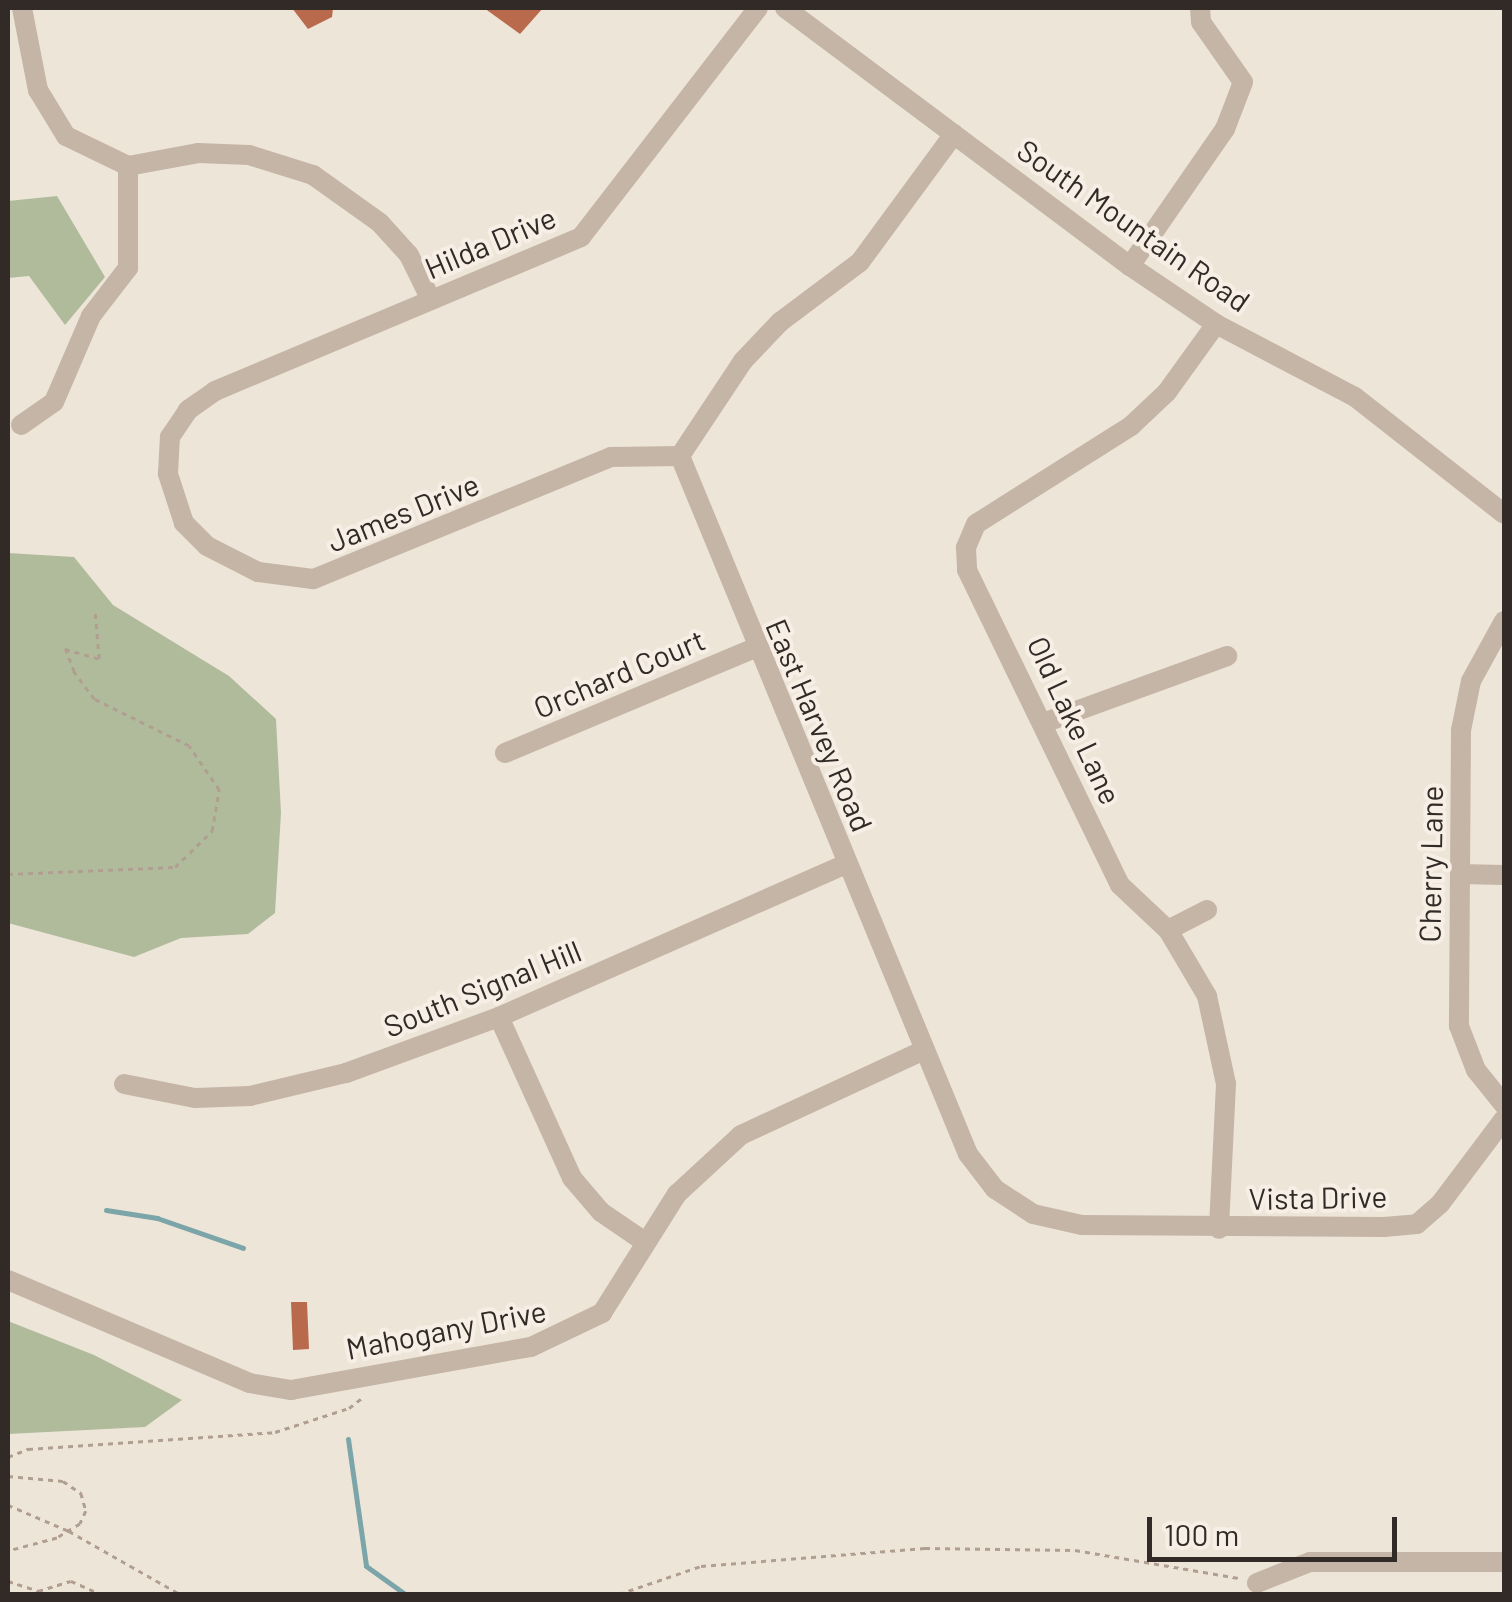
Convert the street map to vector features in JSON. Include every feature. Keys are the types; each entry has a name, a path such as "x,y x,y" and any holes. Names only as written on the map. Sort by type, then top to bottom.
{"street":[{"path":"22,8 38,90 66,136 128,166 198,153 249,155 313,176 380,223 409,255 431,300"},
{"name":"Hilda Drive","path":"170,437 188,410 215,391 581,237 758,8"},
{"name":"South Mountain Road","path":"786,8 1130,266 1216,324 1354,397 1504,514"},
{"path":"1130,266 1225,128 1243,82 1201,22 1200,8"},
{"path":"680,456 743,361 780,322 860,262 954,134"},
{"path":"21,425 54,402 91,316 128,268 128,166"},
{"name":"Old Lake Lane","path":"1216,324 1167,392 1132,426 976,524 966,548 967,570 1046,722 1120,885 1168,930 1208,996 1226,1084 1219,1229"},
{"name":"James Drive","path":"170,437 168,474 184,523 208,546 258,572 287,578 344,571 611,457 680,456"},
{"name":"East Harvey Road","path":"680,456 755,648 968,1154 995,1189 1033,1214 1082,1225 1219,1229"},
{"name":"Cherry Lane","path":"1504,621 1472,680 1461,730 1459,1026 1476,1070 1504,1105"},
{"name":"Orchard Court","path":"505,753 755,648"},
{"path":"1046,722 1227,656"},
{"name":"South Signal Hill","path":"124,1084 194,1098 250,1096 346,1073 499,1017 846,864"},
{"path":"1460,874 1504,875"},
{"path":"1168,930 1207,910"},
{"path":"499,1017 572,1178 601,1212 645,1242"},
{"name":"Mahogany Drive","path":"8,1280 249,1383 291,1390 568,1334 602,1313 623,1288 645,1242 694,1174 741,1134 924,1050"},
{"name":"Vista Drive","path":"1219,1229 1421,1233 1504,1119"},
{"path":"1257,1583 1310,1562 1504,1562"}],"path":[{"path":"8,874 175,866 212,831 218,790 190,746 94,699 74,672 66,649 99,659 95,613"},
{"path":"8,1457 28,1448 275,1432 349,1408 365,1394 366,1376"},
{"path":"8,1476 73,1486 86,1511 69,1531 36,1547 8,1550"},
{"path":"8,1505 69,1531 180,1594"},
{"path":"619,1594 701,1566 925,1548 1075,1550 1168,1569 1203,1568 1257,1583"},
{"path":"8,1581 38,1591 82,1582 100,1594"}],"green space":[{"path":"57,196 105,277 65,325 29,276 8,278 8,201"},
{"path":"8,553 74,557 113,605 229,676 276,719 281,813 275,913 248,934 181,938 134,957 8,923"},
{"path":"8,1321 94,1355 182,1400 145,1427 8,1434"}],"building":[{"path":"292,8 333,8 332,17 308,29"},
{"path":"484,8 543,8 520,34"},
{"path":"291,1302 307,1302 309,1349 293,1350"}],"waterway":[{"path":"106,1210 157,1218 243,1248"},
{"path":"348,1439 366,1566 405,1594"}]}
